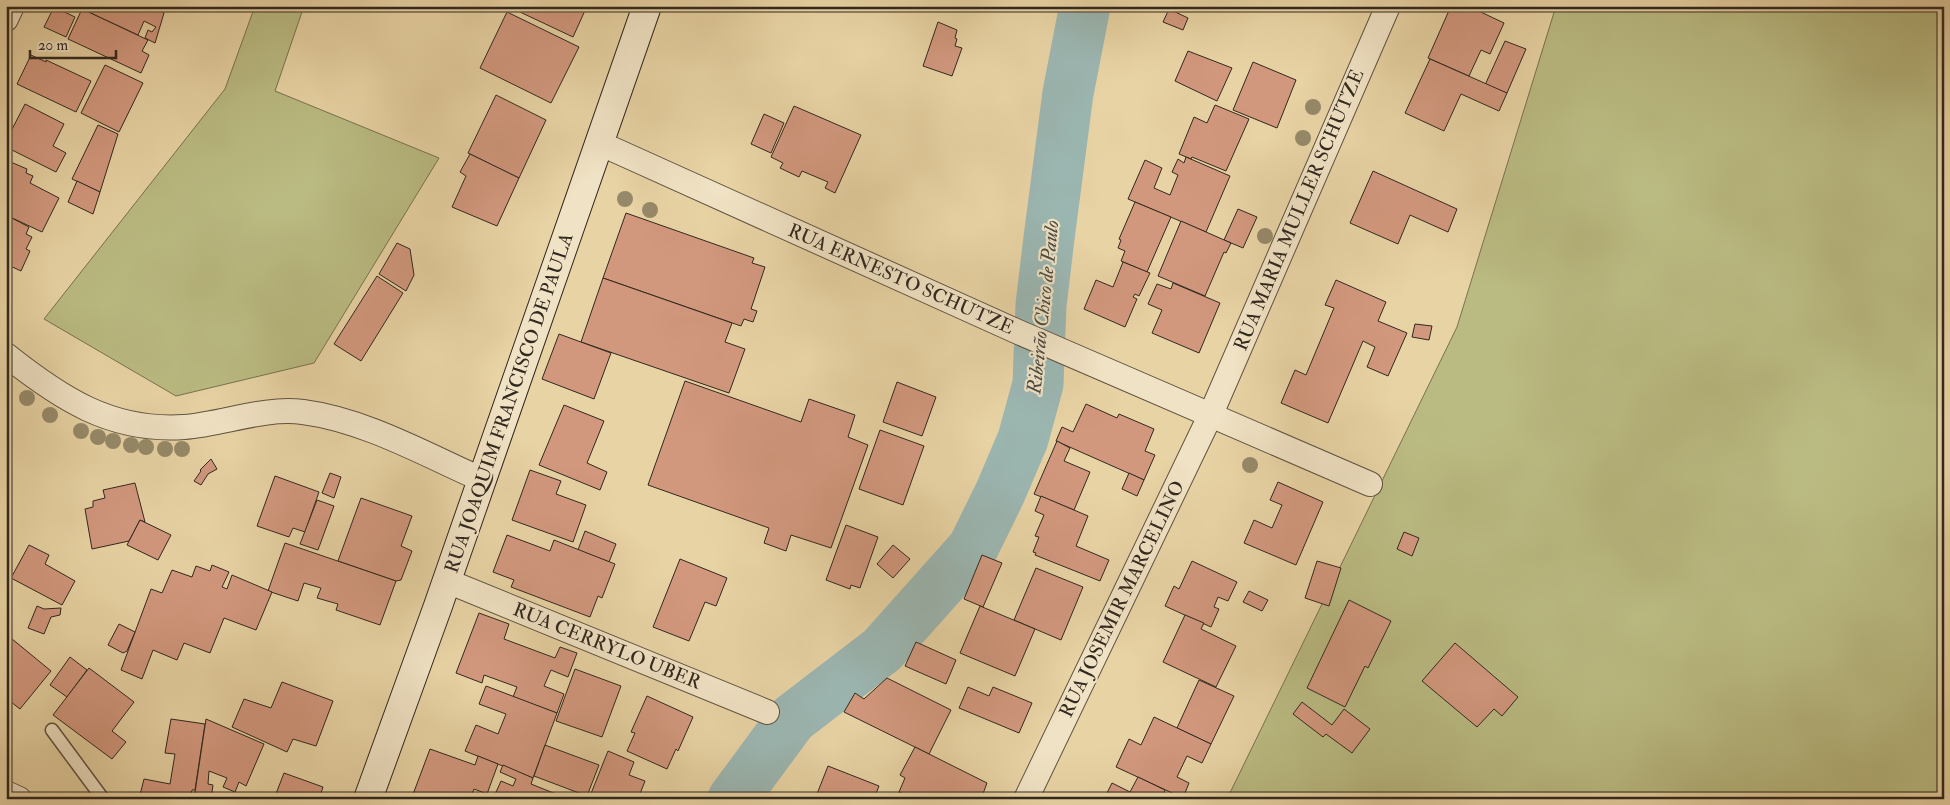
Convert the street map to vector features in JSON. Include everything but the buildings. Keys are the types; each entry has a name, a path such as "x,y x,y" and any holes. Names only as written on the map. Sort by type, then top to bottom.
{"main road":[{"name":"RUA JOAQUIM FRANCISCO DE PAULA","path":"368,799 447,581 647,6"}],"street":[{"path":"6,19 12,6"},
{"name":"RUA MARIA MULLER SCHUTZE","path":"1211,414 1388,6"},
{"name":"RUA ERNESTO SCHUTZE","path":"599,143 1016,330 1370,484"},
{"path":"6,355 45,385 76,404 106,418 142,425 183,427 276,411 302,412 338,418 382,435 482,480"},
{"name":"RUA JOSEMIR MARCELINO","path":"1030,792 1211,414"},
{"name":"RUA CERRYLO UBER","path":"447,581 767,712"},
{"path":"6,793 19,799"}],"lane":[{"path":"52,730 104,799"}],"green space":[{"path":"255,6 304,6 275,91 439,158 314,363 176,396 44,319 225,89"},
{"path":"1556,6 1944,6 1944,799 1227,799 1457,327"}],"waterway":[{"name":"Ribeirão Chico de Paulo","path":"733,799 792,719 882,650 973,548 1000,493 1023,439 1038,384 1041,305 1049,238 1068,93 1085,6"}]}
